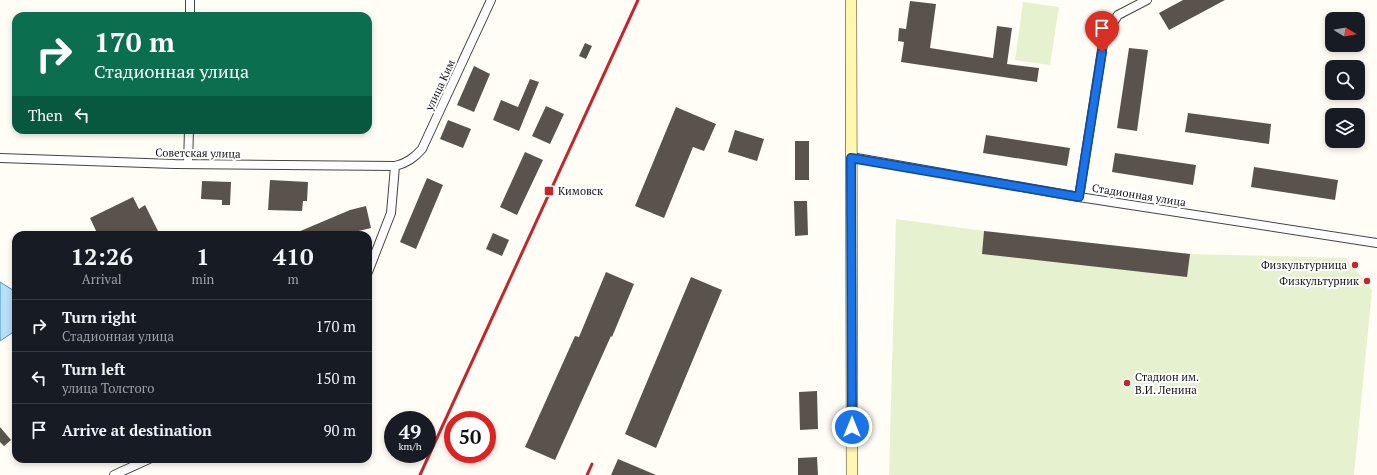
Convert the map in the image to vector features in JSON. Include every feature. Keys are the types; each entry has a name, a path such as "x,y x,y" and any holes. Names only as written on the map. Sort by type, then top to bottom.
{"main road":[{"path":"851,0 852,475"}],"street":[{"path":"190,0 190,12"},
{"name":"улица Ким","path":"395,166 413,159 422,149 491,0"},
{"path":"1079,197 1104,38 1118,15 1147,0"},
{"path":"188,164 189,134"},
{"name":"Советская улица","path":"0,158 188,164 395,166"},
{"name":"Стадионная улица","path":"851,158 1079,197 1377,243"},
{"path":"372,262 391,213 395,166"},
{"path":"114,475 140,463"}],"green space":[{"path":"1023,2 1059,7 1050,65 1015,60"},
{"name":"Стадион им. В.И. Ленина","path":"896,219 984,231 1190,254 1346,258 1372,290 1354,475 889,475"}],"water":[{"path":"0,282 12,290 12,333 0,341"}],"building":[{"path":"1183,0 1225,0 1169,30 1159,13"},
{"path":"910,1 936,4 930,48 993,58 997,26 1012,28 1007,64 1039,68 1037,82 901,62 904,42 898,41 899,28 906,29"},
{"path":"585,43 592,46 586,59 579,56"},
{"path":"1129,48 1148,50 1137,131 1117,128"},
{"path":"474,66 490,74 474,112 457,105"},
{"path":"530,79 539,82 519,131 493,120 501,100 518,107"},
{"path":"546,106 564,114 550,144 532,136"},
{"path":"676,107 716,124 704,151 693,147 664,218 635,206"},
{"path":"1188,113 1271,124 1269,144 1185,132"},
{"path":"448,120 471,129 463,148 440,139"},
{"path":"735,130 764,139 757,161 728,152"},
{"path":"986,135 1070,148 1067,166 983,153"},
{"path":"795,141 809,141 809,180 795,180"},
{"name":"Кимовск","path":"525,152 543,160 517,215 500,207"},
{"path":"1115,153 1196,165 1193,185 1112,172"},
{"path":"1254,167 1338,180 1335,200 1251,187"},
{"path":"427,178 443,185 416,249 400,242"},
{"path":"270,180 308,182 307,201 303,201 302,211 268,210"},
{"path":"202,181 231,182 230,205 222,205 222,200 201,199"},
{"path":"133,197 139,209 145,205 158,231 96,231 90,218"},
{"path":"794,201 807,201 808,235 795,236"},
{"path":"366,206 371,228 359,231 300,231 350,210"},
{"path":"984,231 1190,254 1187,277 982,254"},
{"path":"493,233 509,240 502,256 486,249"},
{"path":"606,272 634,284 612,337 611,336 555,460 525,447 575,336 579,337"},
{"path":"691,277 722,290 656,448 625,434"},
{"path":"817,391 818,429 800,430 799,392"},
{"path":"0,427 11,440 4,446 0,442"},
{"path":"817,457 818,475 798,475 798,458"},
{"path":"618,459 656,475 611,475"}],"railway":[{"path":"420,475 638,0"},
{"path":"587,475 592,464"}],"place":[{"name":"Кимовск","path":"549,191"},
{"name":"Физкультурница","path":"1355,265"},
{"name":"Физкультурник","path":"1367,281"},
{"name":"Стадион им. В.И. Ленина","path":"1127,383"}],"route":[{"path":"852,427 851,158 1079,197 1082,170 1102,52"}]}
